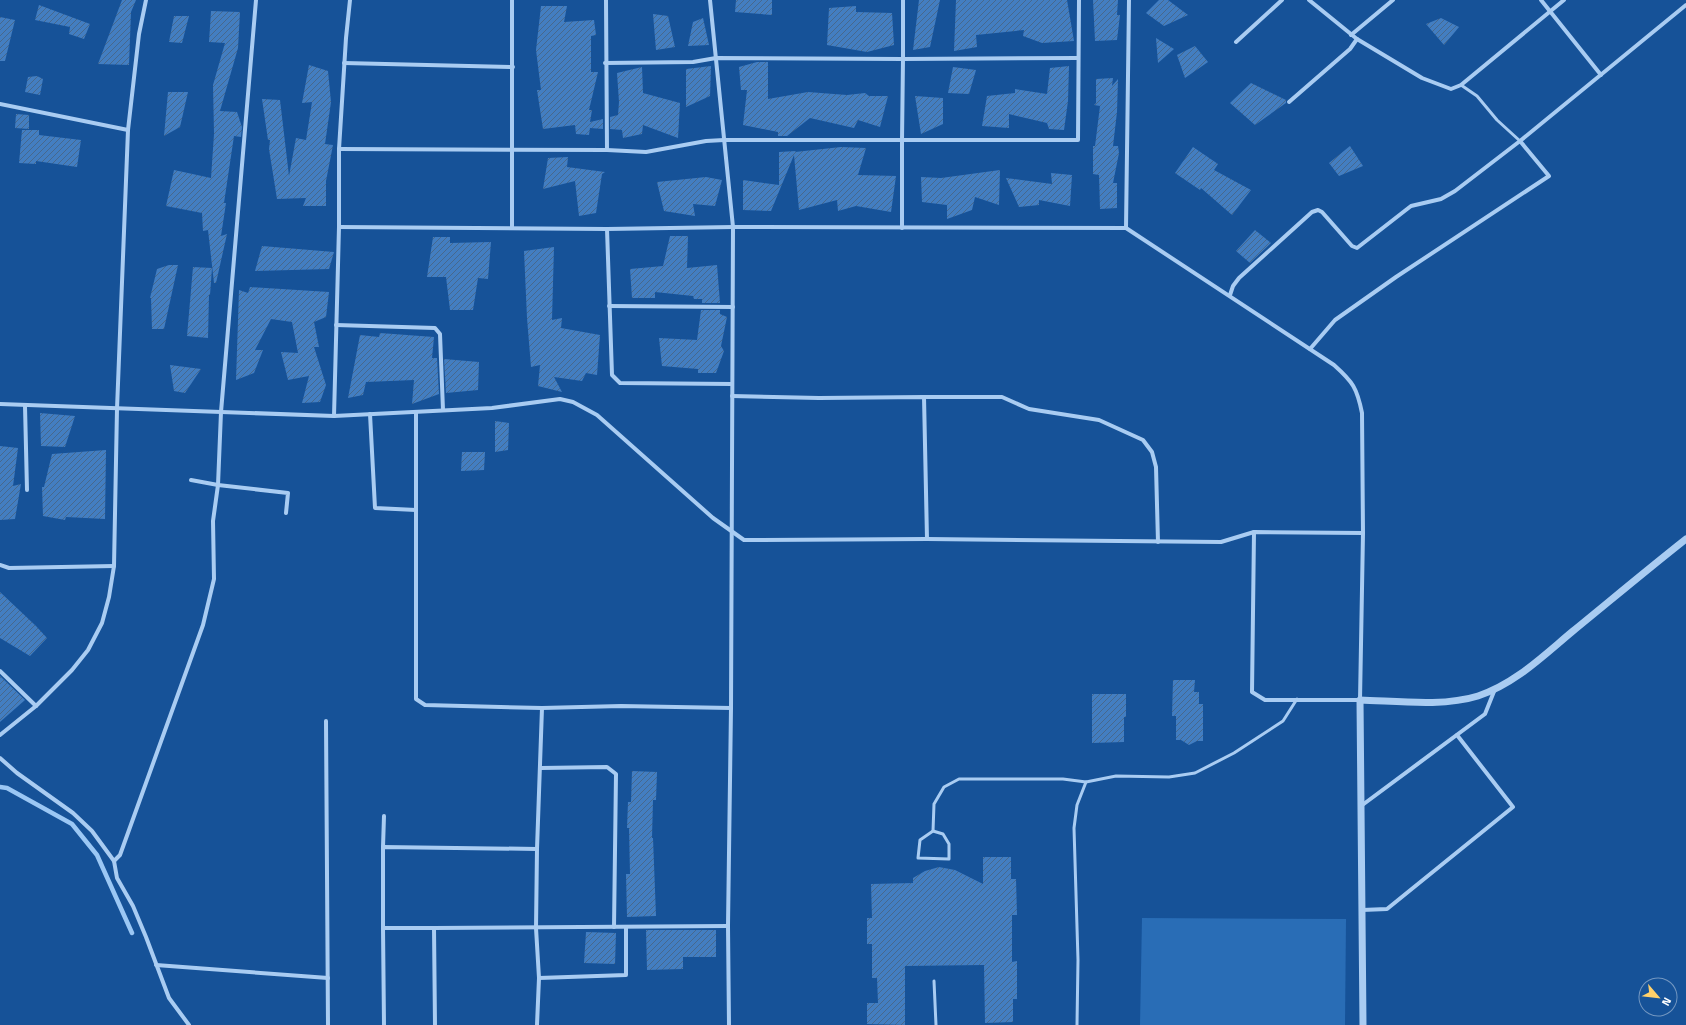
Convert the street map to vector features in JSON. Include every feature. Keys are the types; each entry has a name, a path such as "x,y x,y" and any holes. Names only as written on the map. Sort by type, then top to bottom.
{"street":[{"path":"0,734 36,706 72,670 88,650 102,623 109,597 114,566 117,409 128,130 139,34 146,0"},
{"path":"114,861 120,855 203,626 214,579 213,521 218,485 221,412 256,0"},
{"path":"334,416 339,227 338,149 350,0"},
{"path":"512,0 512,228"},
{"path":"606,0 605,63 607,150"},
{"path":"710,0 733,227 731,708 728,926 729,1025"},
{"path":"902,228 903,0"},
{"path":"338,149 512,149 646,152 706,141 724,140 1078,140 1079,0"},
{"path":"1126,228 1129,0"},
{"path":"1236,42 1282,0"},
{"path":"1309,0 1357,40 1422,78 1451,89 1461,86 1564,0"},
{"path":"1351,35 1392,0"},
{"path":"1541,0 1601,75"},
{"path":"1230,295 1233,286 1239,278 1312,212 1318,210 1322,212 1352,246 1357,248 1411,206 1441,199 1455,191 1520,141 1686,5"},
{"path":"1288,102 1350,49 1357,40"},
{"path":"605,63 693,62 716,58 1078,58"},
{"path":"344,64 512,67"},
{"path":"0,104 128,130"},
{"path":"1310,349 1328,327 1342,316 1396,277 1549,176 1520,141"},
{"path":"339,227 607,229 733,227 1126,228 1230,295 1334,365 1350,379 1358,396 1362,413 1363,533 1360,700 1363,1025"},
{"path":"607,229 612,376 620,383 732,384"},
{"path":"610,306 733,307"},
{"path":"336,325 435,328 440,334 443,410"},
{"path":"732,396 819,398 1002,398 1029,409 1099,420 1143,440 1152,452 1156,467 1158,542"},
{"path":"924,397 927,539"},
{"path":"0,404 334,416 492,408 560,399 573,402 597,415 714,518 731,532 744,540 927,539 1222,542 1254,532 1363,533"},
{"path":"25,406 27,490"},
{"path":"416,412 416,699 425,705 542,708 621,706 731,708"},
{"path":"370,414 375,508 416,510"},
{"path":"191,480 218,485 288,493 286,513"},
{"path":"1254,532 1252,692 1265,700 1297,699 1426,702 1454,700 1477,696 1501,686 1531,665 1686,538"},
{"path":"0,565 9,568 114,566"},
{"path":"0,671 36,706"},
{"path":"1361,806 1485,714 1495,689"},
{"path":"538,1025 539,978 536,928 542,708"},
{"path":"326,721 328,1025"},
{"path":"1362,910 1387,909 1514,808 1457,735"},
{"path":"0,758 17,773 73,813 92,831 114,861 118,878 133,906 169,998 189,1025"},
{"path":"541,768 607,767 616,774 614,927"},
{"path":"384,816 384,1025"},
{"path":"383,847 537,849"},
{"path":"383,928 626,928 728,926"},
{"path":"434,928 435,1025"},
{"path":"539,978 626,975 626,928"},
{"path":"156,964 328,978"}],"lane":[{"path":"1461,86 1477,96 1497,120 1520,141"},
{"path":"933,831 934,804 944,787 960,779 1063,779 1086,782 1116,776 1169,778 1195,773 1234,753 1283,721 1297,699"},
{"path":"1077,1025 1078,960 1074,828 1077,805 1086,782"},
{"path":"933,831 943,834 949,844 949,859 918,858 920,840 933,831"},
{"path":"934,981 936,1025"}],"shaded area":[{"path":"1142,918 1346,919 1345,1025 1140,1025"}],"building":[{"path":"122,0 136,0 131,12 129,65 98,64"},
{"path":"736,0 772,0 772,15 735,12"},
{"path":"919,0 940,0 930,47 913,50"},
{"path":"956,0 1067,0 1074,41 1042,43 1023,36 1024,30 976,35 977,47 954,51"},
{"path":"1093,0 1118,0 1117,15 1120,15 1117,40 1095,41"},
{"path":"1159,0 1168,0 1188,15 1164,26 1146,13"},
{"path":"39,5 90,24 84,39 69,34 70,27 35,20"},
{"path":"541,6 567,6 564,22 594,20 596,35 591,36 591,72 598,72 589,110 592,110 590,122 603,119 603,129 590,128 589,135 576,134 575,125 543,129 537,90 541,90 536,50"},
{"path":"856,6 856,12 892,13 894,45 867,52 827,45 829,8"},
{"path":"211,11 240,12 238,48 220,111 237,112 242,127 241,137 234,136 224,203 226,203 221,236 227,234 216,283 214,283 208,230 203,231 202,213 166,206 174,170 211,178 214,134 213,85 225,43 209,42"},
{"path":"653,14 668,16 675,47 656,50"},
{"path":"174,16 189,16 182,43 169,42"},
{"path":"0,17 15,20 5,61 0,61"},
{"path":"703,18 709,45 688,46 693,22"},
{"path":"1441,18 1459,27 1444,45 1426,24"},
{"path":"1156,38 1174,49 1158,63"},
{"path":"1195,46 1208,62 1185,78 1177,55"},
{"path":"757,62 768,62 768,99 808,92 847,95 865,93 869,96 888,96 880,127 858,120 854,128 810,118 787,136 778,136 778,132 743,125 747,90 741,90 739,67"},
{"path":"309,65 328,71 331,102 325,144 333,145 326,181 326,206 303,206 306,198 277,199 269,149 270,140 268,140 262,99 280,100 289,176 296,138 306,140 312,102 302,103"},
{"path":"711,66 710,96 686,107 686,69"},
{"path":"1069,66 1068,101 1064,130 1049,129 1047,123 1009,114 1009,128 982,126 987,96 1015,93 1015,89 1047,94 1050,68"},
{"path":"642,67 643,93 680,103 678,138 643,125 642,134 623,138 622,130 610,129 610,117 618,115 619,102 617,73"},
{"path":"953,67 976,70 969,94 948,93"},
{"path":"37,76 43,79 40,95 25,92 28,77"},
{"path":"1113,78 1112,86 1118,79 1117,112 1113,146 1118,146 1119,153 1113,183 1117,183 1117,208 1100,209 1099,175 1093,174 1093,146 1095,146 1100,106 1094,105 1096,103 1096,79"},
{"path":"1251,83 1286,100 1286,103 1255,125 1230,103"},
{"path":"168,92 188,92 180,127 164,136"},
{"path":"915,96 943,98 943,124 921,134"},
{"path":"16,114 29,115 29,129 15,128"},
{"path":"22,130 39,130 39,135 81,140 77,167 36,161 36,164 19,163"},
{"path":"1350,146 1363,166 1339,176 1329,163"},
{"path":"841,147 866,148 858,175 896,176 891,212 856,206 838,211 837,200 799,210 794,155 771,211 743,210 743,180 779,185 779,152 796,151 795,152"},
{"path":"1193,147 1218,164 1214,170 1251,190 1232,215 1201,188 1200,190 1175,173"},
{"path":"568,157 567,167 605,172 602,174 596,213 579,216 575,181 543,189 548,158"},
{"path":"1000,170 999,205 975,197 972,210 947,219 947,205 922,202 921,177 941,178"},
{"path":"1051,173 1072,175 1070,206 1039,200 1039,205 1019,207 1006,178 1052,184"},
{"path":"706,177 722,180 715,206 693,204 695,216 664,211 657,182"},
{"path":"1255,230 1271,243 1250,263 1236,251"},
{"path":"670,236 688,236 687,268 717,265 720,303 702,303 702,299 694,299 693,296 655,292 655,298 632,298 630,269 663,266"},
{"path":"433,237 450,237 450,243 491,242 488,279 478,278 473,310 450,310 446,277 427,277"},
{"path":"262,246 334,252 329,269 255,271"},
{"path":"554,247 552,320 562,318 561,328 600,335 597,375 586,373 582,381 554,377 562,392 538,386 540,365 531,367 527,318 524,251"},
{"path":"169,265 178,265 164,329 152,329 150,298 157,269"},
{"path":"193,267 212,268 209,295 208,338 187,336"},
{"path":"250,287 329,292 326,317 314,322 319,347 314,347 326,385 320,402 302,403 309,376 288,380 281,352 298,353 292,322 271,319 255,350 263,350 254,373 236,380 239,290 248,293"},
{"path":"701,310 720,310 720,314 727,317 721,346 724,351 716,373 698,373 698,369 662,366 659,338 697,340"},
{"path":"380,333 434,337 432,358 437,358 439,394 412,404 414,380 366,382 363,395 348,398 360,335 379,337"},
{"path":"444,359 479,362 478,390 446,393"},
{"path":"170,365 201,369 185,393 174,391"},
{"path":"40,413 75,416 65,447 41,446"},
{"path":"495,421 509,423 508,450 495,452"},
{"path":"0,446 18,448 13,486 21,484 15,519 0,520"},
{"path":"106,450 105,519 66,517 65,520 43,516 42,487 44,487 52,454"},
{"path":"462,452 485,452 484,470 461,471"},
{"path":"0,592 47,638 30,656 0,638"},
{"path":"0,676 25,700 0,722"},
{"path":"1173,680 1195,680 1194,692 1199,692 1199,704 1203,704 1203,741 1197,741 1189,745 1181,740 1176,740 1176,716 1172,716"},
{"path":"1092,694 1126,694 1124,742 1092,743"},
{"path":"632,771 657,772 656,800 653,800 652,838 656,916 627,917 626,874 630,874 629,828 627,828 628,802 631,802"},
{"path":"983,857 1011,857 1011,879 1016,879 1017,915 1012,915 1012,962 1017,961 1017,999 1013,999 1013,1022 985,1023 984,965 905,966 905,1025 867,1024 867,1003 878,1003 877,978 872,978 872,944 867,944 867,918 872,918 871,884 913,883 913,878 925,871 939,867 955,870 983,884"},
{"path":"646,930 716,930 716,957 683,957 683,969 647,970"},
{"path":"586,932 616,933 615,964 584,963"}],"waterway":[{"path":"0,787 7,788 72,824 97,855 132,933"}]}
